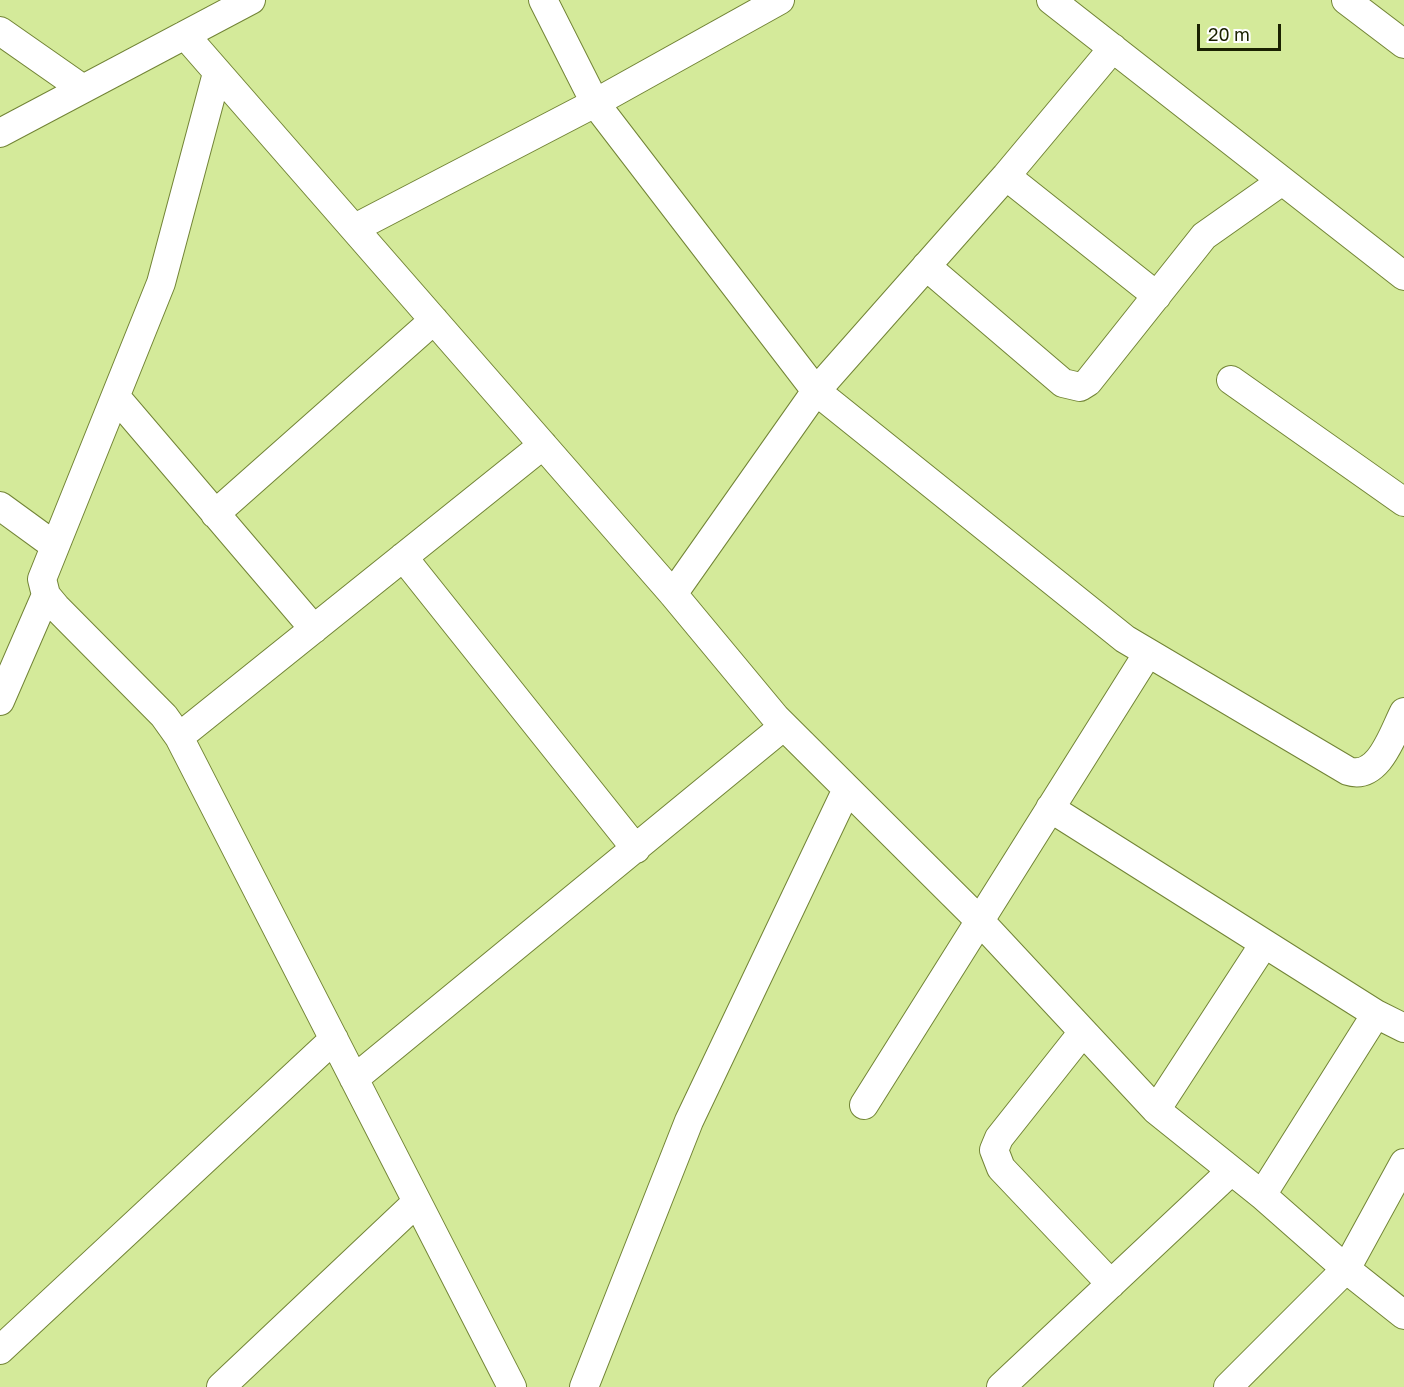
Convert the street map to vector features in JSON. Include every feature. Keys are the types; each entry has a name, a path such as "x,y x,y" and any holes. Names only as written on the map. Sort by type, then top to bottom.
{"street":[{"path":"0,133 251,0"},
{"path":"543,0 596,103 816,392 1125,639 1357,774 1377,763 1404,712"},
{"path":"355,228 596,103 780,0"},
{"path":"1051,0 1404,276"},
{"path":"1346,0 1404,44"},
{"path":"0,31 83,89"},
{"path":"185,35 673,594 784,726 979,920 1156,1110 1404,1315"},
{"path":"673,594 816,392 1006,176 1113,48"},
{"path":"218,73 161,283 42,579 46,595 164,716 179,737 512,1387"},
{"path":"1006,176 1157,296"},
{"path":"926,266 1063,383 1080,387 1088,382 1204,236 1282,181"},
{"path":"215,514 434,320"},
{"path":"1231,380 1404,502"},
{"path":"116,397 314,629"},
{"path":"179,737 543,445"},
{"path":"0,506 55,546"},
{"path":"403,557 636,849"},
{"path":"0,701 46,595"},
{"path":"864,1106 1148,653"},
{"path":"354,1079 784,726"},
{"path":"584,1387 689,1121 847,789"},
{"path":"1050,808 1376,1014 1404,1029"},
{"path":"1156,1110 1264,944"},
{"path":"1262,1196 1376,1014"},
{"path":"1083,1032 999,1138 994,1150 1002,1168 1111,1284"},
{"path":"0,1350 334,1039"},
{"path":"1228,1387 1346,1269 1403,1168"},
{"path":"1001,1387 1230,1172"},
{"path":"221,1387 417,1202"}]}
